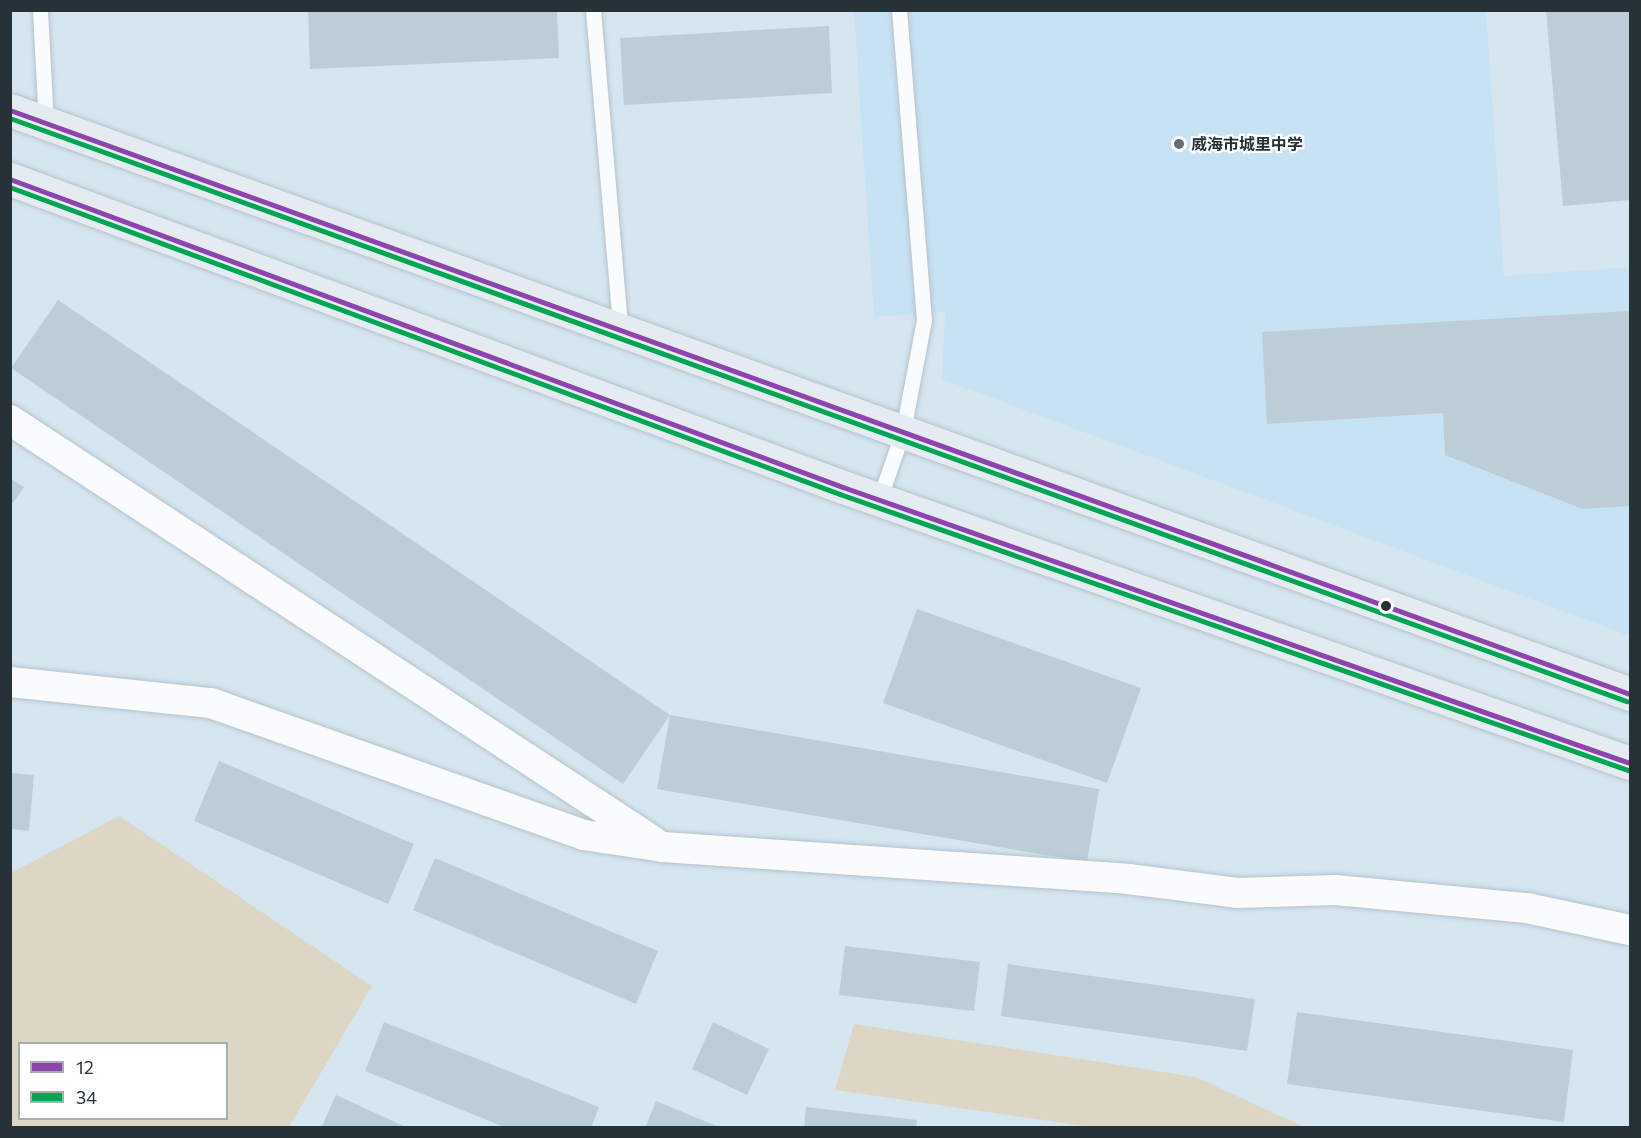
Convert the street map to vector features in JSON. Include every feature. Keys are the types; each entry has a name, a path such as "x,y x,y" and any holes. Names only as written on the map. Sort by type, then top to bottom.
{"main road":[{"path":"10,110 1630,694"},
{"path":"10,178 879,500 1630,763"}],"street":[{"path":"10,420 663,847"},
{"path":"10,682 211,704 584,834 663,847 1128,879 1237,893 1346,891 1527,908 1630,930"}],"lane":[{"path":"40,10 46,123"},
{"path":"593,10 620,328"},
{"path":"879,500 903,431 924,320 898,10"}],"shaded area":[{"path":"854,11 1486,11 1504,276 1630,267 1630,636 942,379 945,312 874,317"},
{"path":"119,816 372,986 289,1127 11,1127 11,873"},
{"path":"854,1024 1196,1077 1304,1127 1091,1127 835,1090"}],"building":[{"path":"308,10 557,10 559,58 310,69"},
{"path":"1546,10 1630,10 1630,200 1563,206"},
{"path":"829,26 832,93 624,105 620,38"},
{"path":"58,300 670,715 623,784 11,368"},
{"path":"1630,311 1630,506 1583,509 1445,455 1443,413 1267,424 1262,332"},
{"path":"10,478 24,487 10,507"},
{"path":"917,609 1141,688 1107,783 883,703"},
{"path":"670,715 1099,789 1087,862 657,789"},
{"path":"219,761 414,844 388,904 194,821"},
{"path":"10,773 34,775 29,831 10,829"},
{"path":"435,858 658,951 636,1004 413,910"},
{"path":"845,946 980,962 974,1011 839,995"},
{"path":"1008,964 1255,999 1247,1051 1001,1016"},
{"path":"1297,1012 1573,1050 1564,1122 1287,1084"},
{"path":"384,1022 599,1107 591,1128 507,1128 365,1071"},
{"path":"713,1022 769,1049 747,1095 692,1069"},
{"path":"336,1095 408,1128 321,1128"},
{"path":"656,1101 719,1127 719,1128 645,1128"},
{"path":"806,1107 917,1120 916,1128 804,1128"}],"transit line":[{"name":"12","path":"10,110 1630,694"},
{"name":"34","path":"10,118 1627,701"},
{"name":"12","path":"10,179 843,487 1630,763"},
{"name":"34","path":"10,187 840,494 1628,770"}],"place":[{"name":"威海市城里中学","path":"1179,144"}]}
